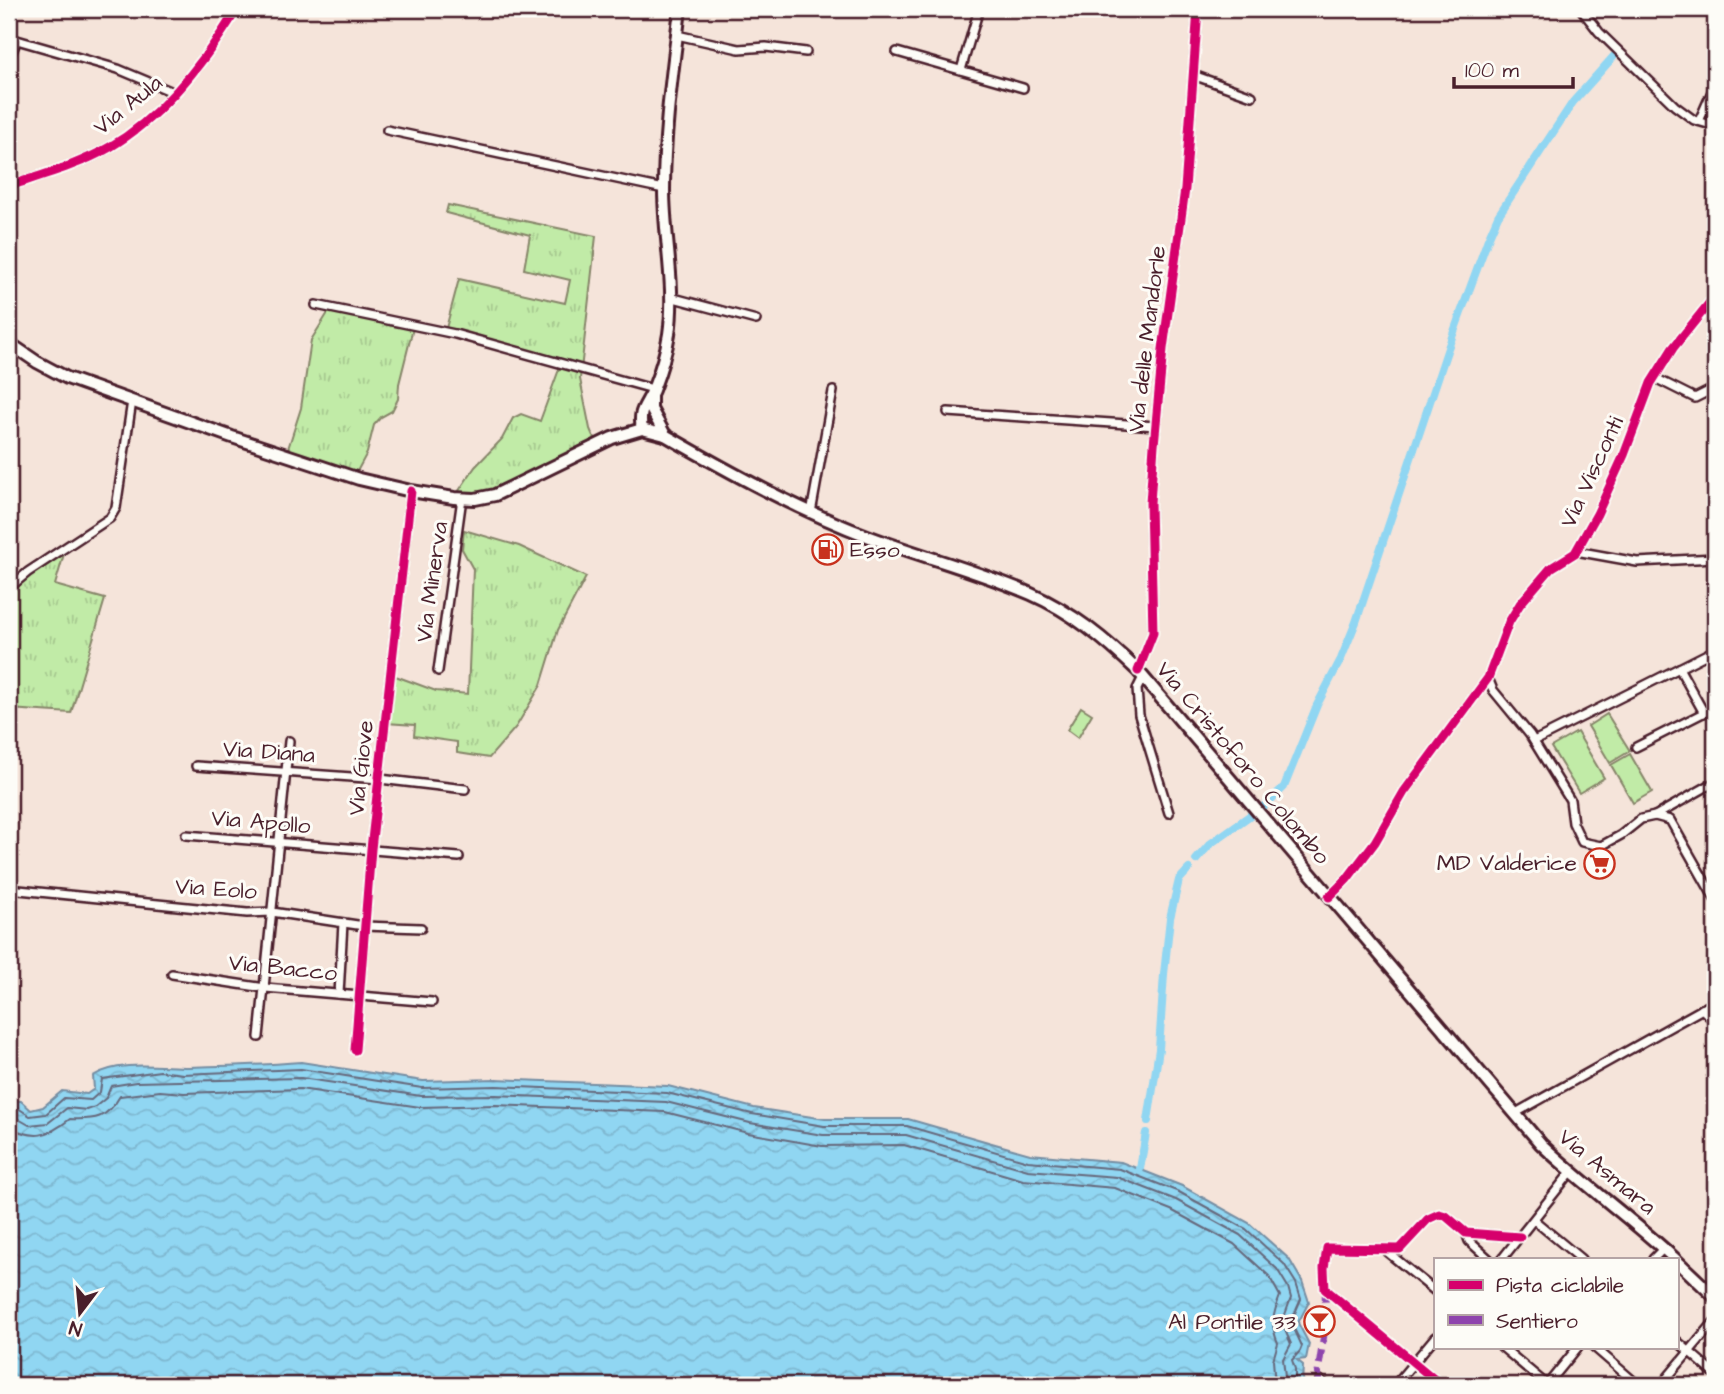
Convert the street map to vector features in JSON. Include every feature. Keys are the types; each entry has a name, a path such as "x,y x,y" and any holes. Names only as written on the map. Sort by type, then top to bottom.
{"main road":[{"path":"9,343 67,378 354,478 411,491 462,498 475,499 495,495 612,438 642,429 639,419 646,409 666,348 670,323 664,189 666,137 680,9"},
{"path":"646,409 665,435"},
{"path":"612,438 646,409"},
{"name":"Via Cristoforo Colombo","path":"642,429 665,435 736,477 811,513 868,537 1032,594 1106,640 1140,674 1514,1115"},
{"name":"Via Asmara","path":"1514,1115 1571,1172 1674,1258"},
{"name":"Via Asmara","path":"1678,1262 1713,1290"}],"street":[{"name":"Via Aula","path":"9,186 109,148 136,128 175,93 237,9"},
{"path":"961,70 979,9"},
{"name":"Via delle Mandorle","path":"1169,813 1139,715 1137,689 1153,633 1150,503 1163,349 1185,189 1198,9"},
{"path":"1581,9 1599,32 1675,106 1699,121 1715,126"},
{"path":"677,35 739,49 766,47 806,52"},
{"name":"Via Aula","path":"9,59 18,40 118,69 175,93"},
{"path":"897,52 1023,88"},
{"path":"1193,75 1252,96"},
{"path":"1699,121 1715,85"},
{"path":"387,130 664,189"},
{"name":"Via Visconti","path":"1329,897 1347,879 1375,842 1404,793 1488,678 1509,622 1520,604 1551,568 1576,551 1619,467 1655,378 1673,348 1715,296"},
{"path":"670,297 756,320"},
{"path":"316,305 435,329 652,391"},
{"path":"1655,378 1695,398 1715,388"},
{"path":"811,513 833,391"},
{"path":"9,588 28,572 110,518 116,508 132,401"},
{"path":"948,412 1156,426"},
{"name":"Via Giove","path":"355,1050 371,849 411,491"},
{"name":"Via Minerva","path":"438,671 462,498"},
{"path":"1576,551 1637,562 1715,558"},
{"path":"1534,741 1715,650"},
{"path":"1679,668 1704,713"},
{"path":"1488,678 1493,690 1534,741 1570,800 1573,823 1582,842 1601,846 1641,819 1655,816 1715,782"},
{"path":"1636,747 1715,707"},
{"path":"259,1037 289,741"},
{"name":"Via Diana","path":"196,766 380,779 465,789"},
{"path":"1655,816 1670,820 1715,899"},
{"name":"Via Apollo","path":"186,835 459,857"},
{"name":"Via Eolo","path":"9,889 247,913 272,912 364,926 421,929"},
{"path":"339,993 343,923"},
{"name":"Via Bacco","path":"172,974 265,988 432,1002"},
{"path":"1514,1115 1715,1002"},
{"path":"1702,1009 1715,1022"},
{"path":"1503,1258 1571,1172"},
{"path":"1441,1385 1325,1289 1327,1248 1386,1251 1400,1249 1428,1220 1439,1214 1446,1216 1466,1233 1469,1241 1488,1258"},
{"path":"1534,1220 1580,1258"},
{"path":"1466,1233 1520,1237"},
{"path":"1654,1258 1664,1248"},
{"path":"1386,1251 1434,1290"},
{"path":"1661,1385 1715,1321"},
{"path":"1395,1385 1434,1337"},
{"path":"1678,1342 1715,1374"},
{"path":"1503,1348 1547,1385 1577,1348"},
{"path":"1595,1348 1638,1385"}],"green space":[{"path":"448,205 596,236 580,379 590,429 593,436 599,440 495,495 454,498 475,467 502,439 513,418 521,414 540,421 561,364 445,332 459,279 565,303 570,280 524,269 530,235 446,213"},
{"path":"331,308 414,324 399,384 398,399 392,411 374,425 367,453 354,477 286,455 301,408 311,340"},
{"path":"464,530 519,546 586,577 558,630 541,685 516,727 489,758 457,753 457,742 414,736 415,725 386,723 390,674 436,691 468,694 473,569 462,549"},
{"path":"66,547 55,585 105,599 71,713 9,709 9,588"},
{"path":"1081,707 1092,714 1078,738 1067,730"},
{"path":"1607,714 1630,751 1610,763 1588,726"},
{"path":"1577,732 1604,778 1579,793 1551,747"},
{"path":"1630,754 1652,792 1633,803 1611,765"}],"water":[{"path":"301,1062 423,1081 496,1079 668,1086 754,1108 825,1119 908,1119 1030,1154 1121,1162 1182,1186 1249,1223 1289,1259 1302,1281 1309,1302 1298,1323 1309,1344 1306,1359 1297,1360 1303,1365 1302,1385 9,1385 9,1100 21,1101 31,1110 43,1107 62,1091 87,1094 94,1089 93,1076 127,1066 188,1067"}],"waterway":[{"path":"1261,809 1284,787 1317,705 1341,659 1356,622 1448,348 1498,216 1573,102 1614,56"},
{"path":"1196,860 1210,844 1252,814"},
{"path":"1148,1121 1159,1049 1170,918 1179,880 1189,869"},
{"path":"1140,1169 1146,1133"}],"marked path":[{"path":"1319,1385 1318,1373 1326,1321 1325,1289"}],"cycle path":[{"path":"9,186 86,159 110,147 148,120 197,67 237,9"},
{"path":"1138,671 1153,633 1150,503 1154,445 1163,349 1185,189 1198,9"},
{"path":"1329,897 1347,879 1375,842 1404,792 1488,678 1509,622 1520,604 1551,568 1575,553 1597,514 1624,455 1651,383 1673,348 1715,296"},
{"path":"355,1050 371,849 411,491"},
{"path":"1441,1385 1325,1289 1327,1248 1400,1249 1428,1219 1439,1214 1446,1216 1466,1233 1520,1237"}],"place":[{"name":"Esso","path":"827,550"},
{"name":"MD Valderice","path":"1600,863"},
{"name":"Al Pontile 33","path":"1319,1322"}]}
